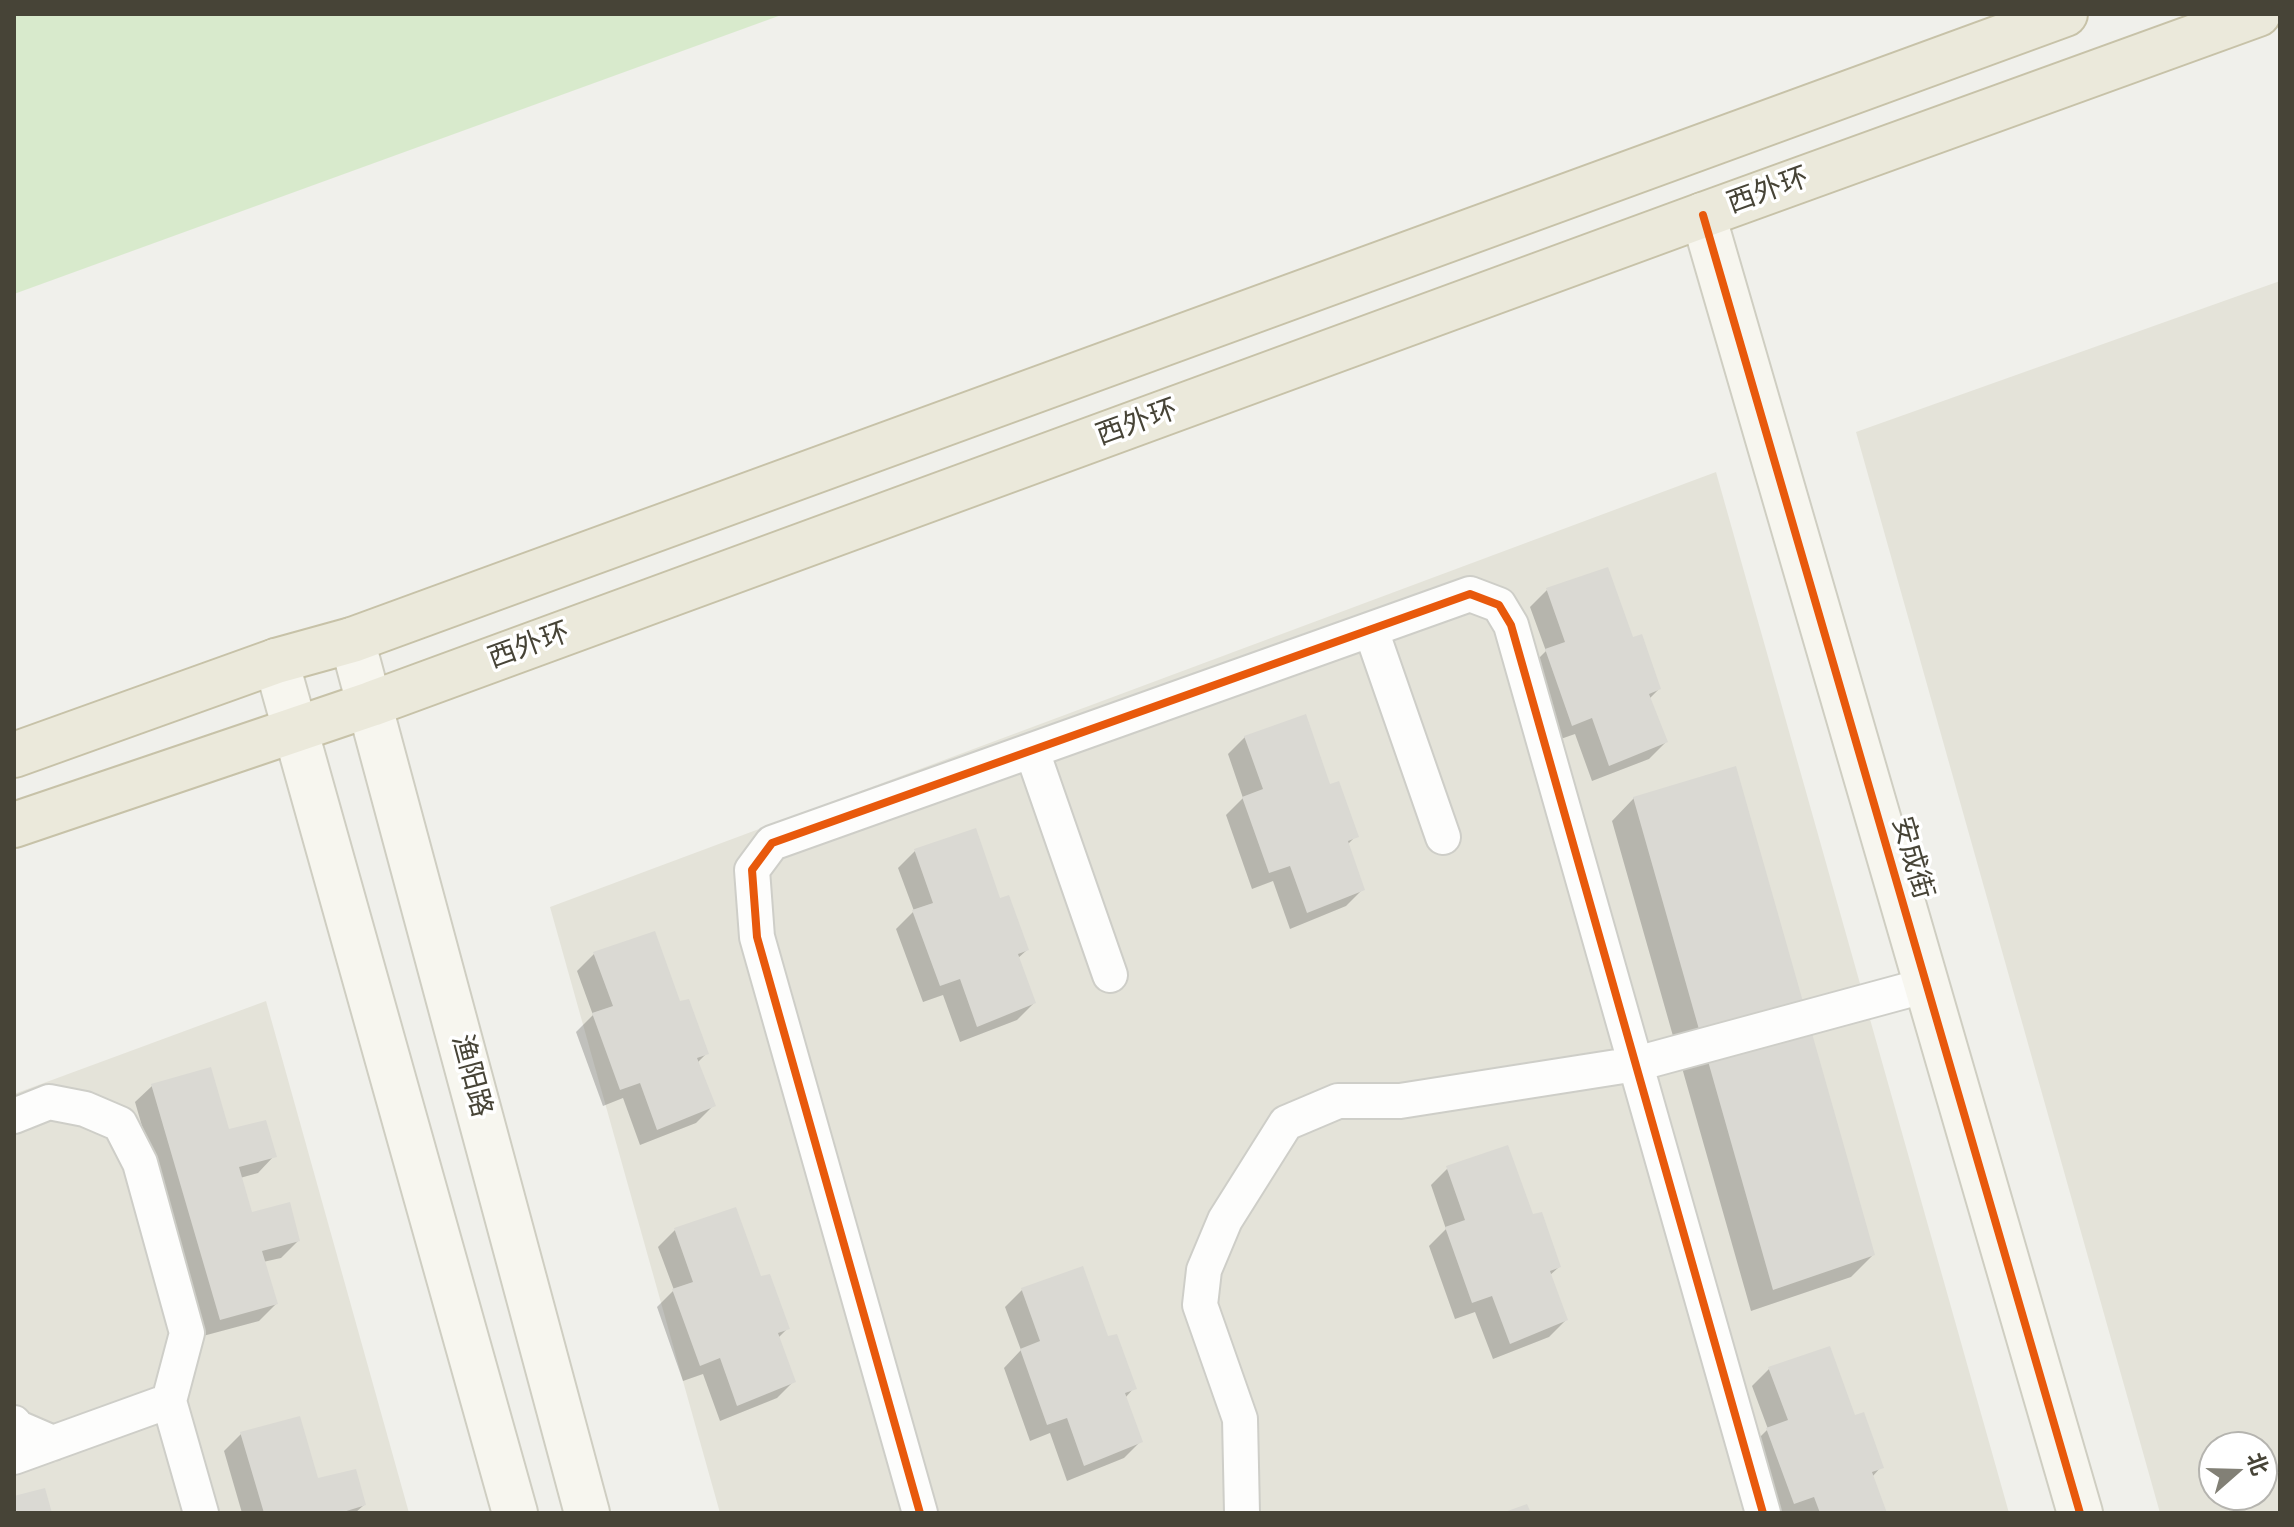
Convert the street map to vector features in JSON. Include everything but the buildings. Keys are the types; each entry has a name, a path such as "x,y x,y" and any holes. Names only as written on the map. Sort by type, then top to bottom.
{"highway":[{"path":"14,755 276,661 352,640 2065,14"},
{"name":"西外环","path":"14,825 371,704 2258,14"}],"street":[{"name":"安成街","path":"1703,215 2080,1513"},
{"path":"920,1513 757,937 752,870 772,843 1470,594 1499,605 1511,625 1763,1513"},
{"path":"1371,630 1443,837"},
{"name":"渔阳路","path":"352,640 587,1513"},
{"path":"276,661 293,731 515,1513"},
{"path":"1032,751 1110,975"},
{"path":"1242,1513 1240,1419 1200,1305 1204,1270 1225,1220 1286,1123 1338,1101 1400,1101 1636,1064 1927,985"},
{"path":"14,1116 49,1102 85,1109 120,1124 140,1163 187,1333 169,1401 201,1513"},
{"path":"14,1457 169,1401"},
{"path":"14,1423 16,1427 53,1443"}],"shaded area":[{"path":"2280,281 2280,1513 2160,1513 1856,432"},
{"path":"1716,472 2009,1513 720,1513 550,907"},
{"path":"266,1001 409,1513 14,1513 14,1094"}],"green space":[{"path":"14,14 784,14 14,294"}],"cycle path":[{"path":"1703,215 2080,1513"},
{"path":"920,1513 757,937 752,870 772,843 1470,594 1499,605 1511,625 1763,1513"}]}
